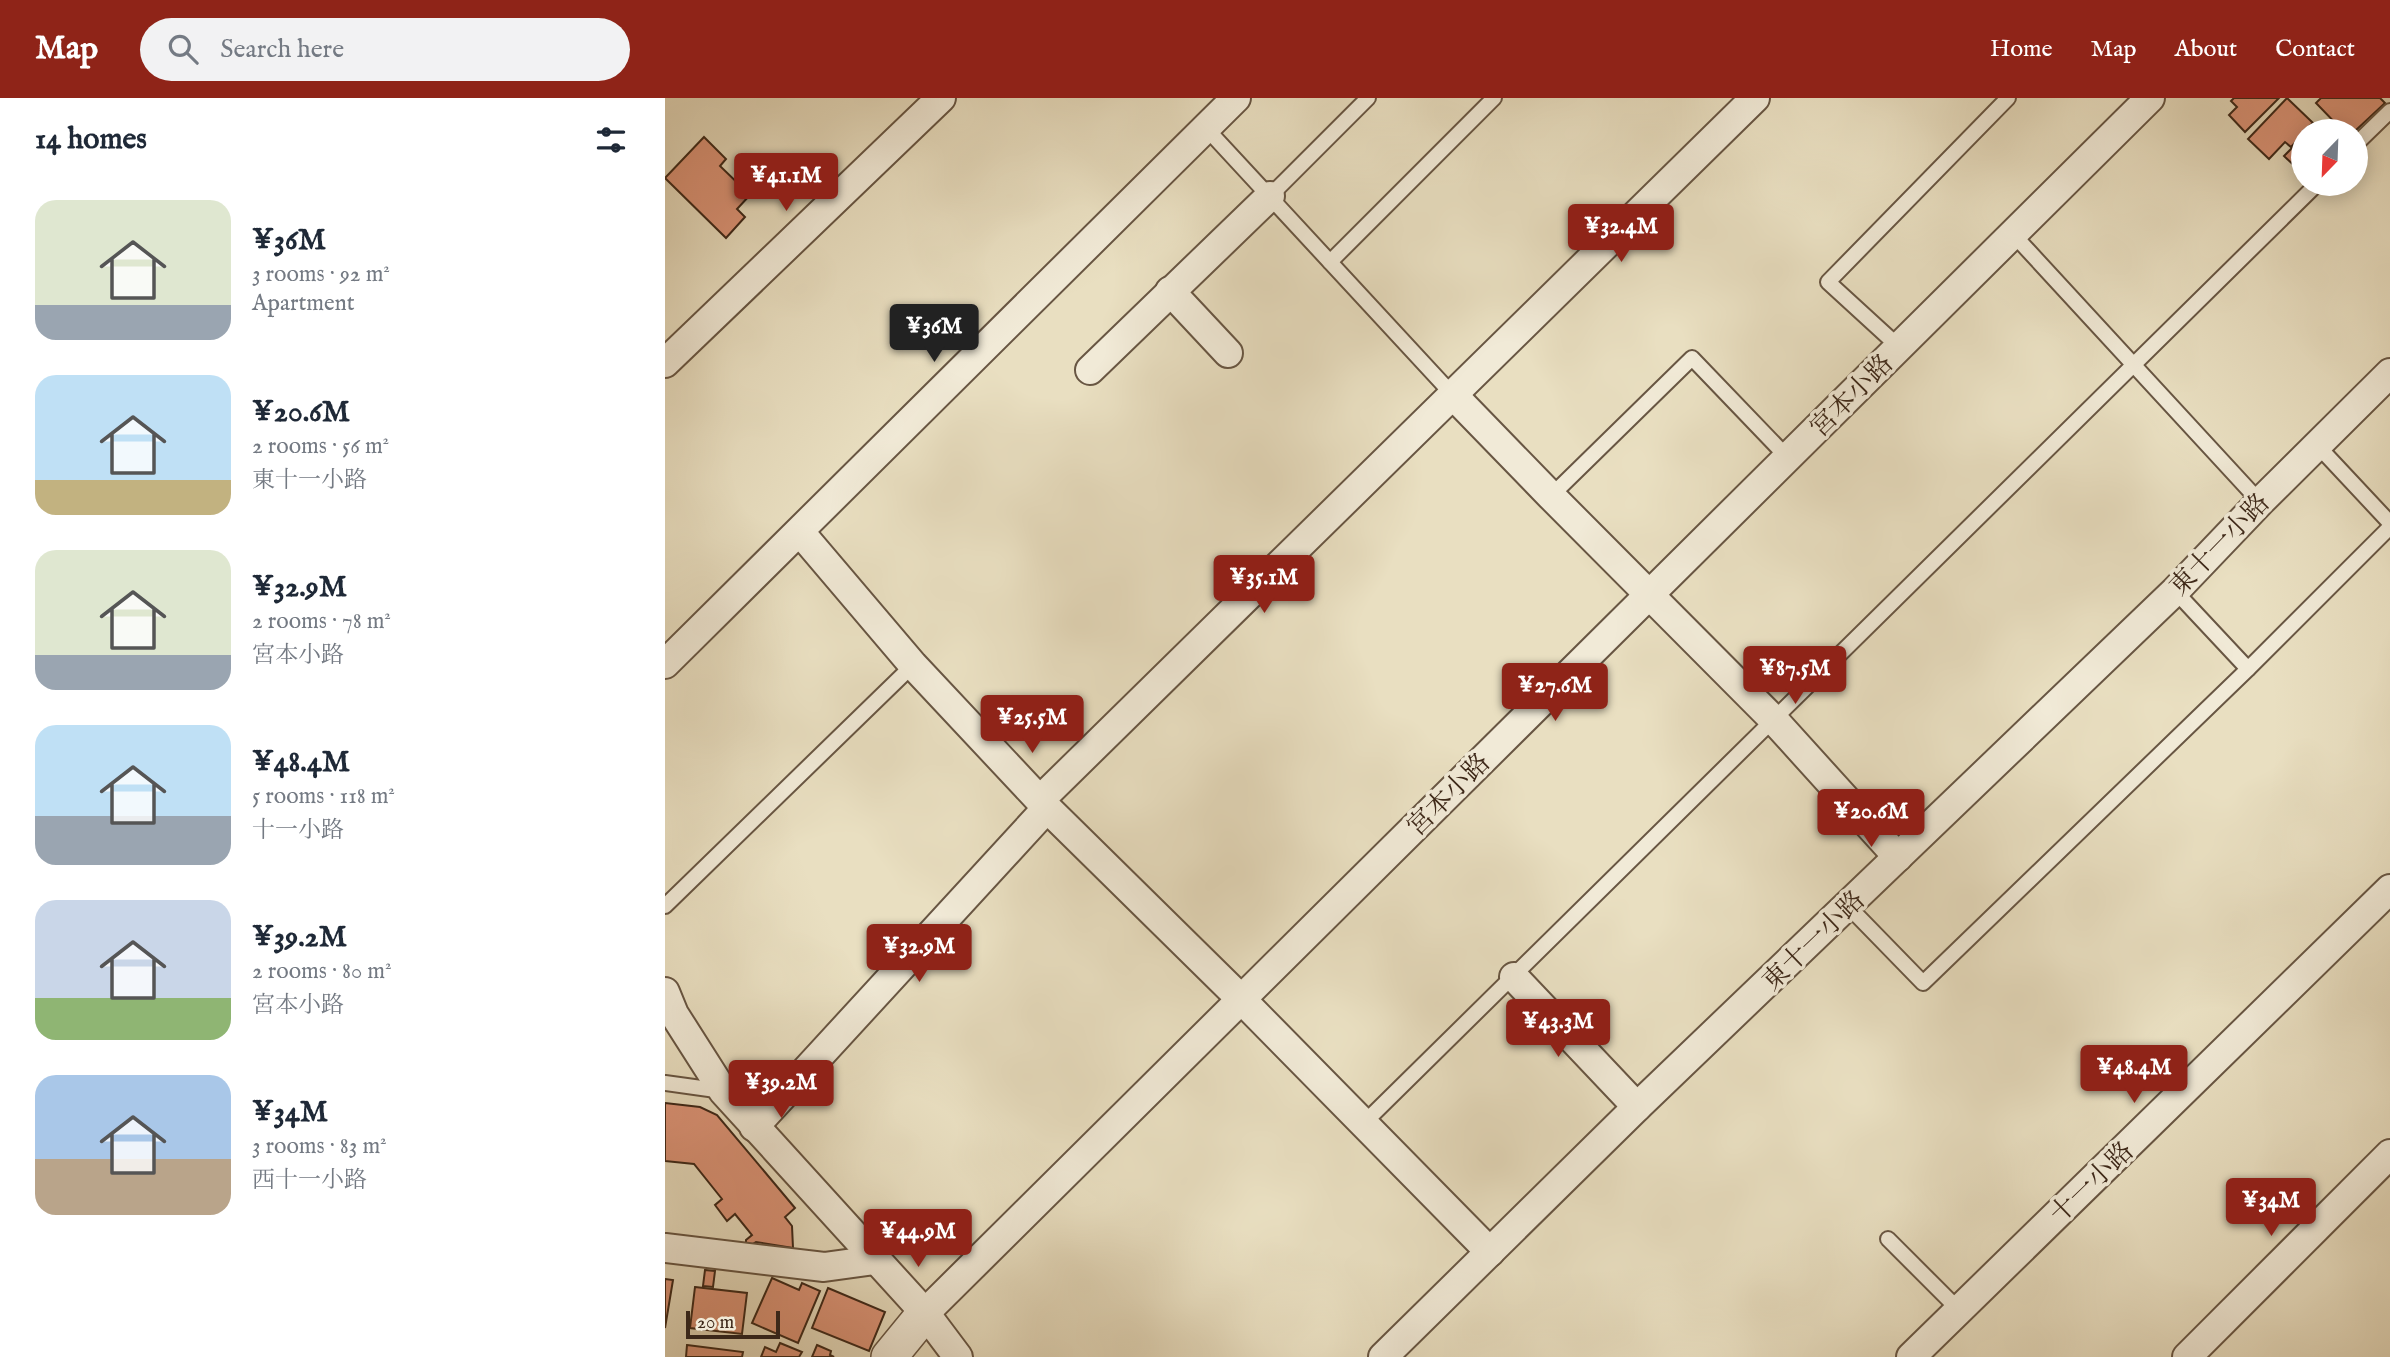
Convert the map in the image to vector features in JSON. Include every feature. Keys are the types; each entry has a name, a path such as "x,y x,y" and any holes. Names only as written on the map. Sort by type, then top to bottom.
{"street":[{"path":"665,363 941,98"},
{"path":"665,664 1236,98"},
{"path":"754,1127 1044,804 1755,98"},
{"name":"宮本小路","path":"925,1313 2150,98"},
{"path":"1090,370 1270,196"},
{"path":"1170,291 1228,353"},
{"name":"東十一小路","path":"1383,1357 1637,1107 2175,590 2390,373"},
{"path":"1453,395 1773,719 1898,857"},
{"path":"800,532 913,666 1044,804 1490,1252"},
{"name":"十一小路","path":"1911,1357 2390,889"},
{"path":"1514,978 1637,1107"},
{"path":"665,992 674,1013 723,1091 925,1313 958,1357"},
{"path":"2187,1357 2390,1154"},
{"path":"665,1248 824,1267 875,1260"},
{"path":"889,1357 925,1313"}],"lane":[{"path":"1270,196 1368,98"},
{"path":"1330,262 1494,98"},
{"path":"1899,347 1828,282 2008,98"},
{"path":"2368,132 2390,111"},
{"path":"1206,128 1453,395"},
{"path":"1363,1124 2305,196"},
{"path":"2013,234 2260,502"},
{"path":"1551,496 1692,358 1788,458"},
{"path":"1849,906 1923,983 2249,669 2390,525 2317,445"},
{"path":"2175,590 2249,669"},
{"path":"665,906 913,666"},
{"path":"665,1083 723,1091"},
{"path":"1888,1239 1959,1310"}],"building":[{"path":"2234,98 2279,98 2245,132 2229,115 2237,107 2231,101"},
{"path":"2287,98 2309,119 2291,119 2291,147 2285,142 2269,159 2248,139"},
{"path":"2321,98 2380,98 2385,103 2368,119 2331,119 2316,103"},
{"path":"704,137 726,159 720,166 750,195 737,209 745,217 726,238 665,178"},
{"path":"2291,149 2291,163 2284,156"},
{"path":"665,1103 700,1107 717,1115 795,1208 785,1217 792,1226 793,1248 756,1242 746,1245 746,1240 752,1235 735,1214 727,1221 715,1205 722,1199 694,1164 665,1161"},
{"path":"705,1270 715,1271 713,1287 703,1286"},
{"path":"772,1278 799,1290 802,1283 820,1291 798,1343 752,1323"},
{"path":"665,1279 673,1280 665,1328"},
{"path":"695,1287 747,1293 742,1334 690,1328"},
{"path":"828,1288 885,1312 869,1351 812,1328"},
{"path":"780,1343 802,1352 799,1357 761,1357 765,1347 776,1352"},
{"path":"687,1345 743,1352 742,1357 686,1357"},
{"path":"817,1345 831,1351 830,1355 834,1357 812,1357"}]}
